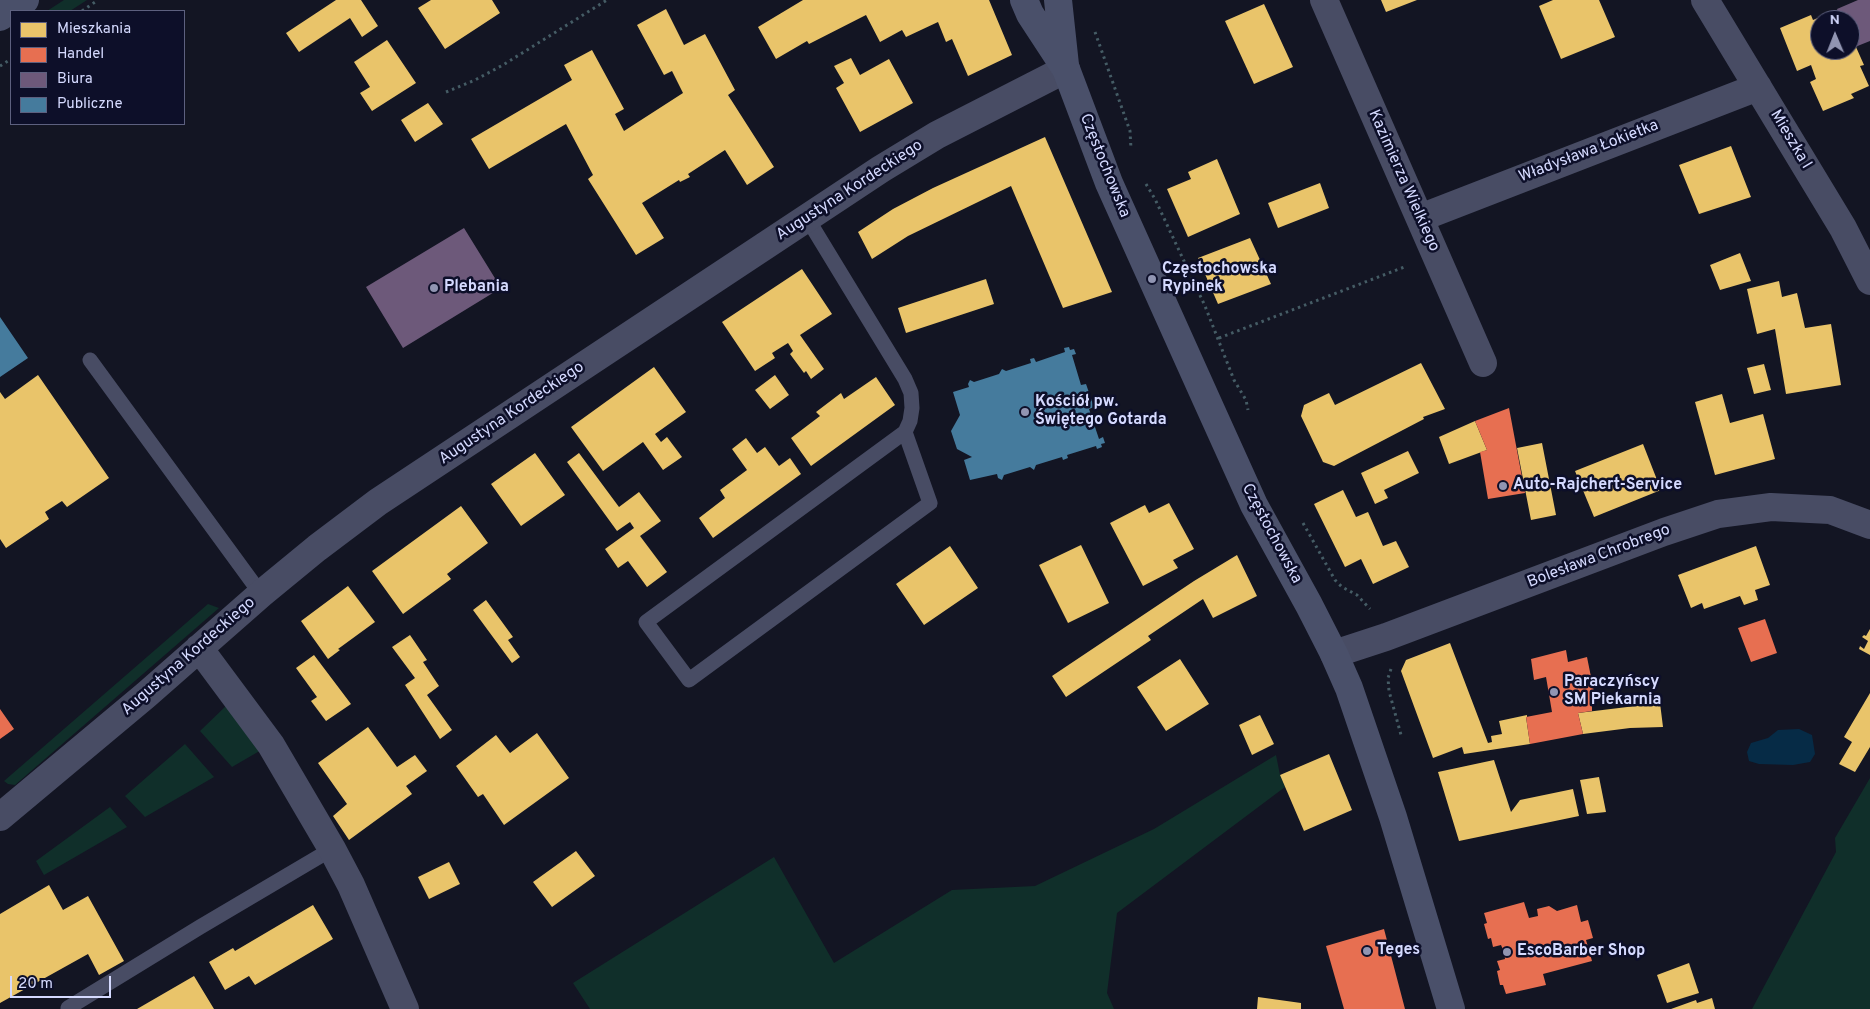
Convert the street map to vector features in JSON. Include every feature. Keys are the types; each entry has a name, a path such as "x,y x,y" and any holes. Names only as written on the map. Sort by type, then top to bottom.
{"main road":[{"path":"10,10 25,0"},
{"name":"Częstochowska","path":"1024,0 1030,14 1066,69 1113,191 1254,505 1334,654 1362,725 1393,818 1451,1009"},
{"name":"Częstochowska","path":"1058,0 1066,69"}],"street":[{"name":"Kazimierza Wielkiego","path":"1324,0 1483,363"},
{"name":"Mieszka I","path":"1705,0 1843,228 1870,282"},
{"name":"Augustyna Kordeckiego","path":"0,817 146,695 261,594 317,548 378,502 881,169 937,135 1066,69"},
{"name":"Władysława Łokietka","path":"1420,218 1758,87"},
{"name":"Bolesława Chrobrego","path":"1334,654 1386,637 1664,532 1718,514 1771,507 1830,510 1870,526"},
{"path":"199,648 271,745 332,850 351,885 405,1009"}],"lane":[{"path":"807,218 905,379 910,393 912,408 910,421 905,432 646,622 690,680 930,503 905,432"},
{"path":"90,360 261,594"},
{"path":"68,1008 200,927 332,850"}],"path":[{"path":"83,10 98,0"},
{"path":"446,92 475,80 503,65 607,0"},
{"path":"1093,25 1130,131 1131,152"},
{"path":"1146,183 1219,338 1234,380 1246,400 1248,411"},
{"path":"1219,338 1436,255"},
{"path":"1302,522 1335,580 1342,587 1358,595 1374,615"}],"green space":[{"path":"64,0 87,0 72,10 49,10"},
{"path":"208,604 219,608 15,785 4,781"},
{"path":"227,705 263,749 232,767 200,731"},
{"path":"185,744 214,777 145,817 125,796"},
{"path":"1276,755 1280,775 1285,787 1117,913 1107,993 1114,1009 590,1009 573,983 774,857 834,963 952,890 1035,886 1154,829"},
{"path":"1870,778 1870,1009 1752,1009 1836,852 1835,838"},
{"path":"110,807 127,827 44,875 36,861"}],"water":[{"path":"1799,729 1812,735 1815,754 1810,762 1793,765 1759,764 1749,761 1747,752 1751,743 1768,738 1778,730"}],"building: Mieszkania":[{"path":"336,0 361,0 378,26 362,37 350,18 299,52 286,33"},
{"path":"431,0 492,0 500,13 445,49 418,8"},
{"path":"803,0 989,0 1012,55 968,76 952,39 946,42 938,22 906,37 902,30 880,42 866,15 809,44 807,41 776,59 758,27"},
{"path":"1381,0 1417,0 1386,12"},
{"path":"1553,0 1599,0 1615,37 1561,59 1539,6"},
{"path":"1264,4 1293,67 1254,84 1225,21"},
{"path":"666,9 684,45 705,34 735,90 728,95 774,167 747,185 725,150 688,174 690,177 680,182 679,180 642,203 664,238 636,255 588,179 593,175 566,124 489,169 471,139 572,80 564,65 592,50 624,109 615,114 624,131 683,93 672,71 664,75 637,25"},
{"path":"1810,15 1810,60 1860,60 1860,56 1864,65 1860,66 1869,86 1851,94 1854,98 1823,111 1810,82 1816,79 1811,65 1797,71 1780,28"},
{"path":"387,40 416,83 372,111 360,93 370,87 354,62"},
{"path":"851,58 860,75 889,59 913,103 860,132 836,88 844,83 834,66"},
{"path":"428,103 443,124 415,142 401,120"},
{"path":"1045,137 1112,292 1063,308 1011,186 908,236 872,259 858,232 893,209 933,188"},
{"path":"1731,146 1751,197 1699,214 1679,165"},
{"path":"1217,159 1240,214 1188,237 1167,189 1191,179 1188,172"},
{"path":"1320,183 1329,208 1278,228 1268,203"},
{"path":"1250,238 1271,284 1218,304 1198,258"},
{"path":"1740,253 1751,281 1720,290 1710,265"},
{"path":"802,269 832,314 800,335 824,369 811,379 806,371 804,373 790,354 793,351 788,343 772,353 775,358 755,371 722,322"},
{"path":"986,279 994,304 906,333 898,308"},
{"path":"1779,281 1782,297 1797,293 1805,328 1831,324 1841,385 1786,394 1775,329 1757,334 1747,289"},
{"path":"1421,363 1445,409 1423,417 1424,419 1334,466 1323,462 1301,416 1304,405 1329,393 1335,405"},
{"path":"1764,364 1771,390 1754,394 1747,368"},
{"path":"654,367 686,412 655,434 661,442 667,437 682,457 663,470 643,442 603,471 571,427"},
{"path":"38,375 109,478 67,507 62,501 45,512 49,519 6,548 0,539 0,392 5,399"},
{"path":"775,375 789,395 770,409 755,390"},
{"path":"876,377 895,405 811,466 791,438 820,416 816,412 841,393 844,399"},
{"path":"1722,394 1730,423 1763,414 1775,459 1715,475 1695,402"},
{"path":"1475,421 1487,450 1449,464 1439,437"},
{"path":"746,438 757,453 765,447 779,466 790,458 801,474 713,538 699,518 725,498 720,490 747,470 732,449"},
{"path":"1542,443 1556,515 1531,520 1517,448"},
{"path":"1643,444 1661,490 1594,517 1575,471"},
{"path":"1408,451 1419,473 1384,490 1388,498 1375,504 1361,473"},
{"path":"535,453 565,495 521,526 491,484"},
{"path":"579,453 619,507 639,492 661,521 640,536 667,572 647,587 628,561 618,568 605,549 634,528 630,522 617,531 567,462"},
{"path":"1343,490 1356,517 1368,512 1383,546 1396,541 1409,567 1373,584 1361,559 1345,567 1314,504"},
{"path":"1169,503 1194,549 1173,560 1178,568 1143,586 1110,523 1145,505 1149,513"},
{"path":"461,506 488,543 447,574 451,579 403,614 372,571"},
{"path":"1081,545 1109,603 1068,623 1039,565"},
{"path":"950,546 978,588 924,625 896,584"},
{"path":"1756,546 1770,585 1755,590 1758,600 1744,605 1740,596 1704,609 1702,603 1691,608 1678,575"},
{"path":"1237,555 1257,596 1213,618 1203,599 1148,636 1151,640 1066,697 1052,676 1194,581"},
{"path":"348,586 375,622 338,649 340,650 328,659 301,621"},
{"path":"486,600 513,637 508,640 520,657 512,663 473,610"},
{"path":"1870,629 1870,655 1859,649 1860,646 1864,649 1868,641 1862,637 1866,636"},
{"path":"410,635 427,660 423,662 439,686 427,695 452,730 440,739 405,685 415,678 392,647"},
{"path":"1450,643 1488,743 1492,742 1491,736 1502,734 1499,721 1527,715 1530,744 1464,754 1462,747 1433,758 1401,671 1406,660"},
{"path":"314,655 351,704 326,721 311,701 317,697 296,668"},
{"path":"1180,659 1209,704 1166,731 1137,687"},
{"path":"1870,693 1870,747 1855,772 1839,764 1852,742 1844,737"},
{"path":"1660,703 1663,727 1630,728 1583,734 1578,713"},
{"path":"1260,715 1274,744 1252,755 1239,725"},
{"path":"368,727 397,767 415,755 427,771 406,786 412,794 349,840 333,816 347,804 318,763"},
{"path":"537,733 569,778 504,825 483,794 478,797 456,766 496,735 510,753"},
{"path":"1329,754 1352,810 1304,831 1280,775"},
{"path":"1494,760 1511,812 1520,800 1573,789 1579,816 1459,841 1438,772"},
{"path":"1599,777 1606,812 1587,814 1580,780"},
{"path":"576,851 595,876 552,907 533,882"},
{"path":"449,862 460,884 429,899 418,877"},
{"path":"49,885 63,910 88,896 124,961 99,975 88,954 0,1003 0,914"},
{"path":"313,905 333,939 255,985 249,976 225,990 209,962 233,948 235,951"},
{"path":"1689,963 1699,993 1667,1003 1657,975"},
{"path":"194,976 214,1009 137,1009"},
{"path":"1258,997 1301,1003 1301,1009 1257,1009"},
{"path":"1712,998 1715,1009 1671,1009 1696,1000 1697,1003"}],"building: Handel":[{"path":"1509,408 1525,493 1488,499 1480,452 1487,450 1475,421"},
{"path":"1765,619 1777,653 1751,662 1738,628"},
{"path":"1566,650 1568,662 1587,657 1596,702 1592,704 1592,711 1578,713 1583,734 1530,744 1526,717 1552,712 1546,677 1534,680 1531,659"},
{"path":"0,709 14,729 0,739"},
{"path":"1524,902 1529,918 1538,916 1537,909 1549,906 1557,911 1577,905 1581,922 1588,920 1593,938 1586,940 1592,961 1543,974 1546,985 1506,994 1503,985 1500,985 1497,971 1500,970 1497,961 1505,959 1504,952 1501,945 1493,947 1491,938 1488,939 1484,924 1487,923 1484,913"},
{"path":"1384,929 1405,1009 1344,1009 1326,946"}],"building: Biura":[{"path":"1858,0 1870,0 1870,41 1860,45 1860,10 1837,9"},
{"name":"Plebania","path":"464,228 501,288 403,348 366,287"}],"building: Publiczne":[{"path":"0,317 28,358 0,377"},
{"name":"Kościół pw. Świętego Gotarda","path":"1069,347 1070,350 1074,349 1076,354 1072,355 1081,385 1086,384 1094,407 1089,409 1099,439 1103,437 1105,443 1101,444 1102,447 1097,449 1096,446 1067,455 1068,458 1063,460 1062,457 1036,465 1034,470 1030,467 1004,475 1002,480 998,478 997,474 970,480 964,460 972,457 957,449 951,431 960,415 953,392 969,387 970,380 974,382 999,374 1002,369 1006,371 1031,363 1030,359 1034,358 1036,362 1065,352 1064,348"}],"place":[{"name":"Częstochowska Rypinek","path":"1152,279"},
{"name":"Plebania","path":"434,288"},
{"name":"Kościół pw. Świętego Gotarda","path":"1025,412"},
{"name":"Auto-Rajchert-Service","path":"1503,486"},
{"name":"Paraczyńscy SM Piekarnia","path":"1554,692"},
{"name":"Teges","path":"1367,951"},
{"name":"EscoBarber Shop","path":"1507,952"}]}
